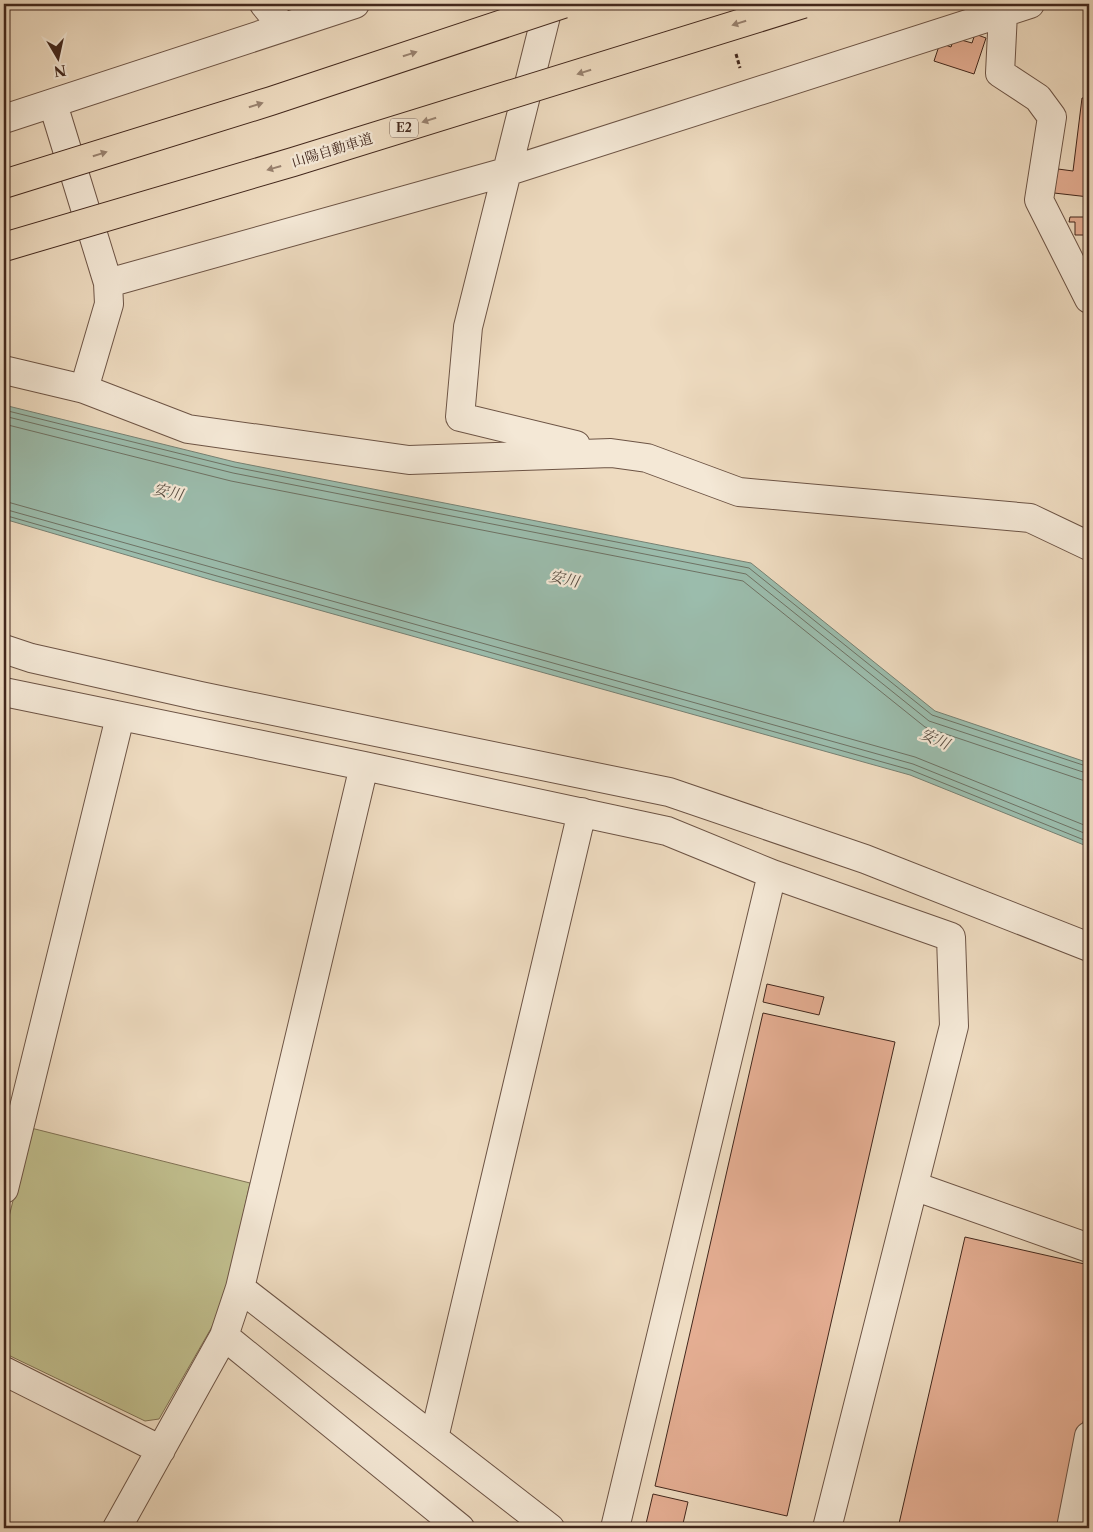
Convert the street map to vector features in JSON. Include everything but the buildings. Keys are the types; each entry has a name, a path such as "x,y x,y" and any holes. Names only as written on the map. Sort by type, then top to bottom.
{"highway":[{"path":"4,184 271,101 563,4"},
{"name":"山陽自動車道","path":"4,247 293,162 803,4"}],"street":[{"path":"264,4 283,27"},
{"path":"4,119 355,4"},
{"path":"549,4 468,327 460,417 611,453 647,458 739,492 1030,518 1089,546"},
{"path":"108,283 506,172 996,8 1030,4"},
{"path":"996,8 1000,73 1038,98 1052,117 1039,200 1089,299"},
{"path":"53,104 108,283 109,304 84,389"},
{"path":"4,370 84,389 188,428 409,460 611,453"},
{"path":"4,649 31,658 200,696 670,792 865,859 1089,947"},
{"path":"4,658 31,658"},
{"path":"4,692 364,766 666,831 772,874 951,936 954,1026 827,1528"},
{"path":"4,1190 8,1149 120,716"},
{"path":"117,1528 224,1336 240,1288 364,766"},
{"path":"434,1438 582,812"},
{"path":"614,1528 772,874"},
{"path":"914,1186 1089,1248"},
{"path":"240,1288 550,1528"},
{"path":"224,1336 460,1528"},
{"path":"4,1371 161,1450"},
{"path":"1071,1528 1089,1436"}],"shaded area":[{"path":"31,1128 250,1183 229,1281 213,1325 159,1419 145,1421 4,1353 4,1237"}],"water":[{"name":"安川","path":"4,405 235,462 751,563 935,711 1089,763 1089,847 910,775 215,581 4,519"}]}
